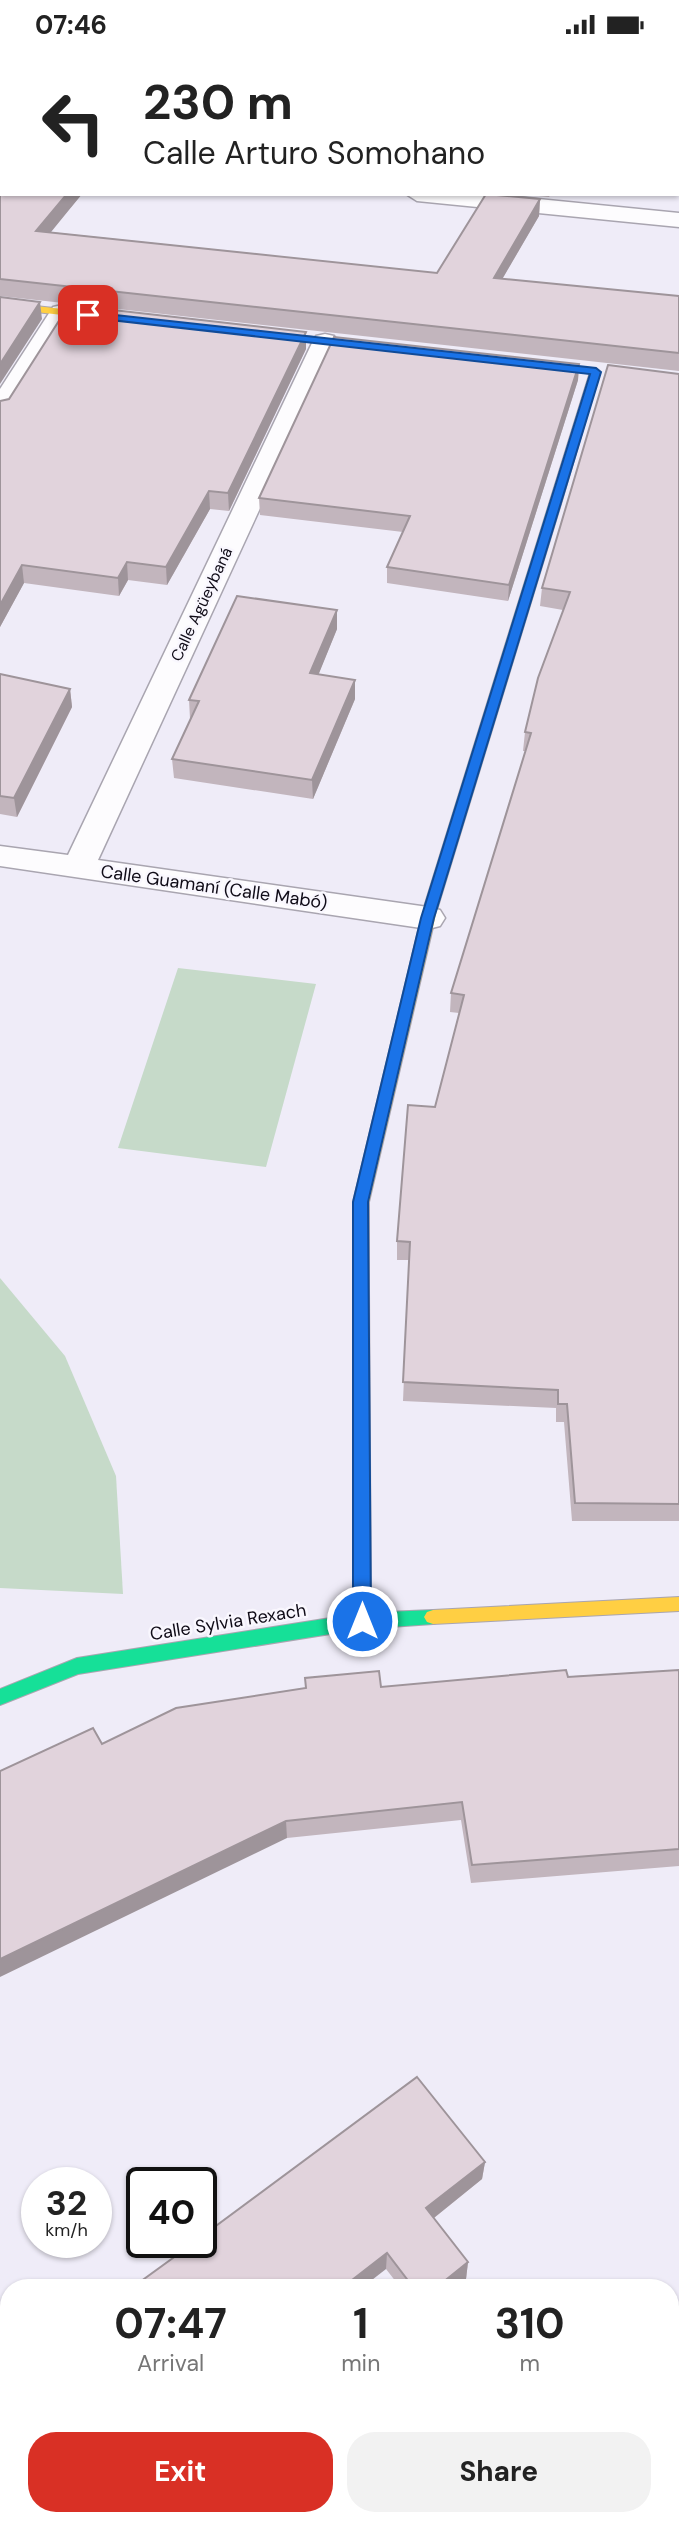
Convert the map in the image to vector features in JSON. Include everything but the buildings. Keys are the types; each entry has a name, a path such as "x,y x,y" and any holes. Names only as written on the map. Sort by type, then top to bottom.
{"street":[{"path":"437,196 679,220"},
{"path":"0,305 131,319"},
{"path":"0,409 62,312"},
{"path":"242,332 406,350"},
{"name":"Calle Agüeybaná","path":"78,867 325,341"},
{"path":"362,1621 361,1202 428,918 595,372"},
{"name":"Calle Guamaní (Calle Mabó)","path":"0,856 428,918"},
{"name":"Calle Sylvia Rexach","path":"0,1697 77,1666 362,1621 679,1604"}],"green space":[{"path":"178,968 316,984 266,1167 118,1148"},
{"path":"0,1278 65,1356 116,1476 123,1594 0,1588"}],"traffic: fast":[{"path":"430,910 555,504"},
{"path":"0,1697 77,1666 362,1621 433,1617"}],"traffic: slow":[{"path":"0,305 116,318"},
{"path":"555,504 595,372"},
{"path":"361,1290 361,1202 430,910"},
{"path":"433,1617 679,1604"}],"traffic: jam":[{"path":"253,333 384,348"},
{"path":"361,1290 362,1621"}],"route":[{"path":"88,315 596,372 579,419 428,918 361,1202 362,1621"}]}
